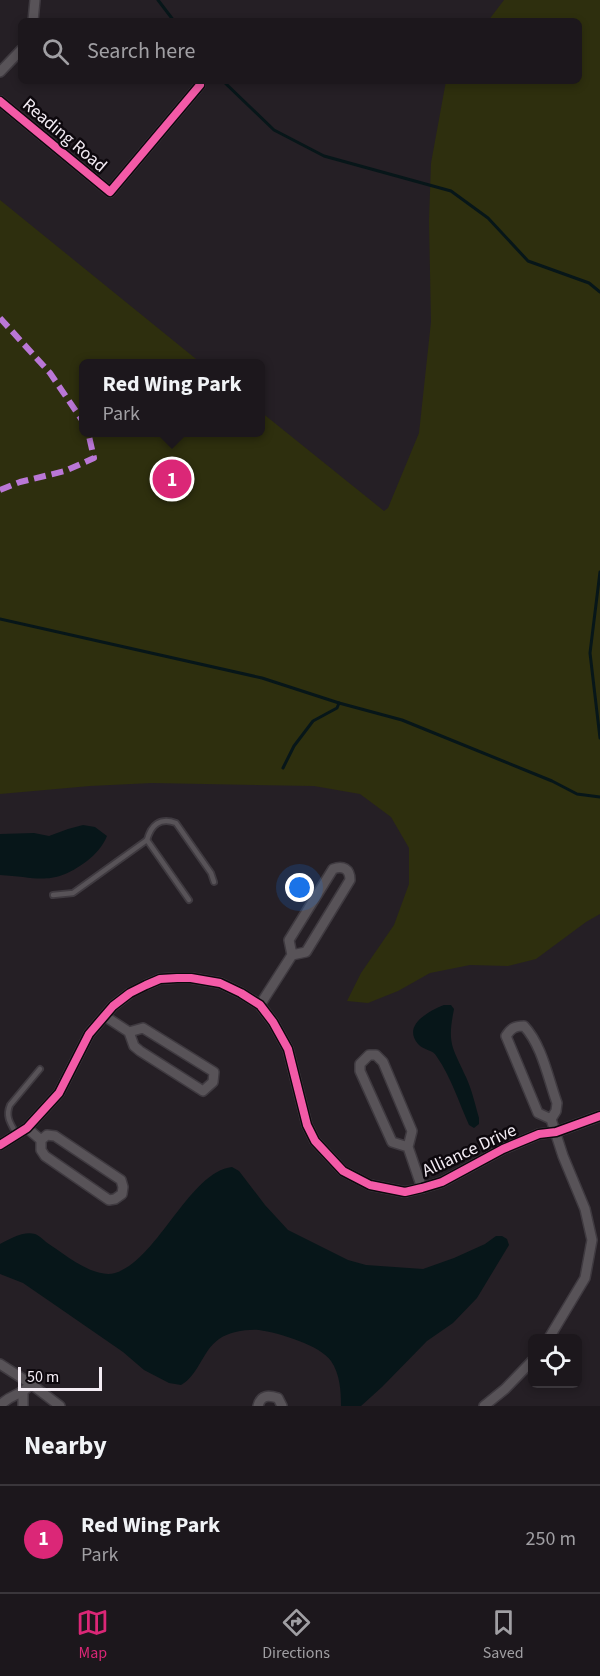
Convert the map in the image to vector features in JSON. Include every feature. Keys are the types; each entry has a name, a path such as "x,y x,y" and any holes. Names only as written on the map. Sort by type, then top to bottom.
{"street":[{"path":"33,18 34,0"},
{"path":"0,72 18,53"},
{"name":"Reading Road","path":"0,101 110,192 200,85"},
{"path":"260,1005 292,955 289,940 333,869 345,868 350,874 350,880 306,952 292,955"},
{"name":"Alliance Drive","path":"0,1145 27,1128 59,1093 89,1034 106,1017 113,1006 130,993 160,980 177,978 220,983 260,1005 273,1022 288,1049 307,1125 315,1141 343,1171 370,1185 405,1192 422,1188 442,1182 512,1145 539,1134 556,1132 600,1116"},
{"path":"106,1017 129,1032 134,1046 140,1051 203,1091 213,1082 214,1072 144,1028 129,1032"},
{"path":"551,1119 556,1111 557,1102 536,1046 524,1026 516,1026 506,1036 538,1113 551,1119 563,1156 585,1209 592,1240 585,1278 551,1334"},
{"path":"408,1147 392,1142 360,1071 360,1064 369,1055 376,1056 383,1062 412,1131 408,1147 422,1188"},
{"path":"27,1128 41,1140 41,1150 45,1156 109,1200 122,1194 121,1180 55,1136 47,1135 41,1140"},
{"path":"0,1364 60,1406"},
{"path":"484,1406 505,1389 528,1365"},
{"path":"0,1406 8,1398 23,1393 31,1384"},
{"path":"23,1393 23,1406"},
{"path":"258,1406 262,1398 269,1395 278,1398 282,1406"}],"lane":[{"path":"53,895 73,894 147,840 155,824 163,820 176,823 211,873 214,882"},
{"path":"147,840 189,900"},
{"path":"17,1135 7,1117 7,1112 10,1105 40,1069"}],"shaded area":[{"path":"504,0 600,0 600,914 536,959 508,966 470,965 430,973 398,991 368,1003 347,1001 361,973 394,925 409,884 409,848 391,817 360,794 314,786 152,783 0,794 0,200 196,359 79,359 79,437 265,437 265,415 384,511 388,508 419,433 431,322 429,221 431,163 445,84 582,84 582,18 490,18"},
{"path":"83,825 95,827 107,836 96,853 75,869 45,878 0,875 0,834 34,833 49,836"},
{"path":"444,1005 451,1005 454,1009 452,1044 470,1087 479,1118 479,1124 474,1128 469,1125 451,1082 437,1057 420,1046 414,1037 413,1031 419,1020"},
{"path":"232,1167 239,1171 288,1230 348,1260 366,1265 423,1269 485,1244 496,1236 507,1239 509,1245 477,1298 453,1323 427,1341 361,1406 341,1406 338,1377 326,1355 309,1345 259,1330 228,1334 219,1339 208,1350 187,1381 181,1385 169,1383 144,1370 123,1352 23,1283 0,1274 0,1244 30,1233 38,1235 88,1269 106,1274 115,1273 130,1265 145,1252 201,1184 216,1172"}],"waterway":[{"path":"158,0 172,18"},
{"path":"226,84 274,130 324,156 451,191 488,218 528,261 589,283 600,292"},
{"path":"600,572 590,653 600,738"},
{"path":"0,619 262,678 339,703 402,720 552,781 577,794 600,797"},
{"path":"283,768 294,746 313,721 337,708 339,703"}],"marked path":[{"path":"0,318 50,373 79,416"},
{"path":"0,490 20,482 65,471 94,458 89,437"}],"cycle path":[{"path":"0,101 110,192 200,85"},
{"path":"0,1145 27,1128 59,1093 89,1034 113,1006 130,993 146,985 160,979 177,978 220,983 260,1005 273,1022 288,1049 307,1125 315,1141 343,1171 370,1185 405,1192 422,1188 442,1182 503,1149 539,1134 556,1132 600,1116"}],"place":[{"name":"Red Wing Park","path":"172,479"}]}
